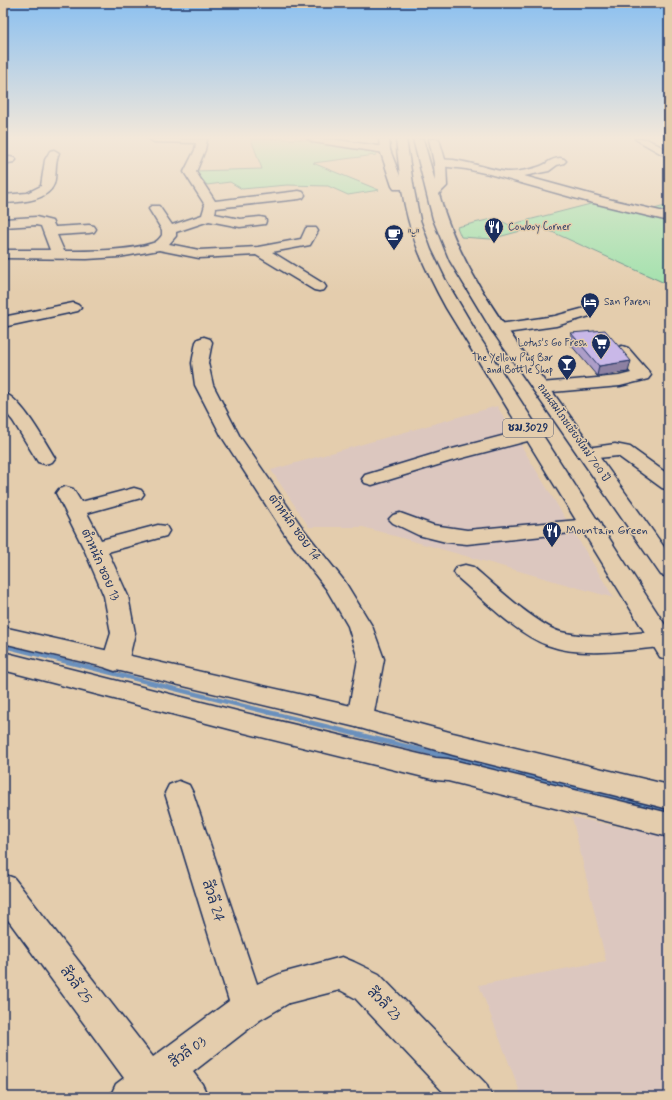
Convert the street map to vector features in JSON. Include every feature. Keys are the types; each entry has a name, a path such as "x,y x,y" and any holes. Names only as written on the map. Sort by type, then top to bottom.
{"street":[{"path":"3,199 28,196 40,193 43,190"},
{"path":"199,190 209,211 240,223 260,221"},
{"path":"405,190 409,194"},
{"name":"ชม.3029","path":"408,190 414,221 429,260 446,294 470,335 665,645"},
{"name":"ถนนสมโภชเชียงใหม่ 700 ปี","path":"431,190 439,219 457,261 499,329 669,570"},
{"path":"432,194 436,190"},
{"path":"560,190 669,217"},
{"path":"40,193 50,201"},
{"path":"159,246 168,236 170,230 209,211 299,195"},
{"path":"155,209 170,230"},
{"path":"4,223 36,221 47,224 58,254"},
{"path":"50,231 89,229"},
{"path":"3,254 87,255 119,253 159,246 199,254 258,251 305,242 311,231"},
{"path":"258,251 319,287"},
{"path":"3,322 73,308"},
{"path":"499,329 556,321 584,313"},
{"name":"ตำหนัก ซอย 14","path":"204,342 200,363 204,385 231,437 296,534 337,588 360,626 371,658 360,718"},
{"path":"541,388 614,382 642,375 622,351"},
{"path":"3,398 21,419 45,458"},
{"path":"372,479 444,457 532,434"},
{"path":"587,453 615,450 623,451 669,484"},
{"name":"ตำหนัก ซอย 13","path":"115,662 124,633 116,596 95,549 70,502 134,494"},
{"path":"400,519 426,530 446,535 467,537 590,525"},
{"path":"95,549 158,531"},
{"path":"465,572 527,624 554,639 585,644 624,643 665,645"},
{"path":"3,635 360,718 453,744 669,797"},
{"path":"3,661 241,722 436,769 448,770 669,825"},
{"name":"สีวลี 24","path":"179,793 248,1008"},
{"name":"สีวลี 25","path":"3,888 148,1082 189,1097"},
{"name":"สีวลี 23","path":"248,1008 282,990 342,973 367,986 473,1097"},
{"name":"สีวลี 03","path":"148,1082 248,1008"}],"shaded area":[{"path":"497,406 614,598 363,527 309,527 271,470"},
{"path":"572,817 669,837 669,1097 522,1097 479,985 606,961"}],"green space":[{"path":"338,190 377,190 348,195"},
{"path":"610,199 650,210 669,205 669,285 539,226 491,239 461,237 457,227 496,218 509,225"}],"building":[{"path":"605,330 631,361 599,366 571,333"}],"waterway":[{"path":"3,646 669,812"}],"place":[{"name":"Cowboy Corner","path":"494,244"},
{"name":"\"ะ\"","path":"394,251"},
{"name":"San Pareni","path":"590,319"},
{"name":"Lotus's Go Fresh","path":"601,360"},
{"name":"The Yellow Pug Bar and Bottle Shop","path":"567,381"},
{"name":"Mountain Green","path":"552,548"}]}
